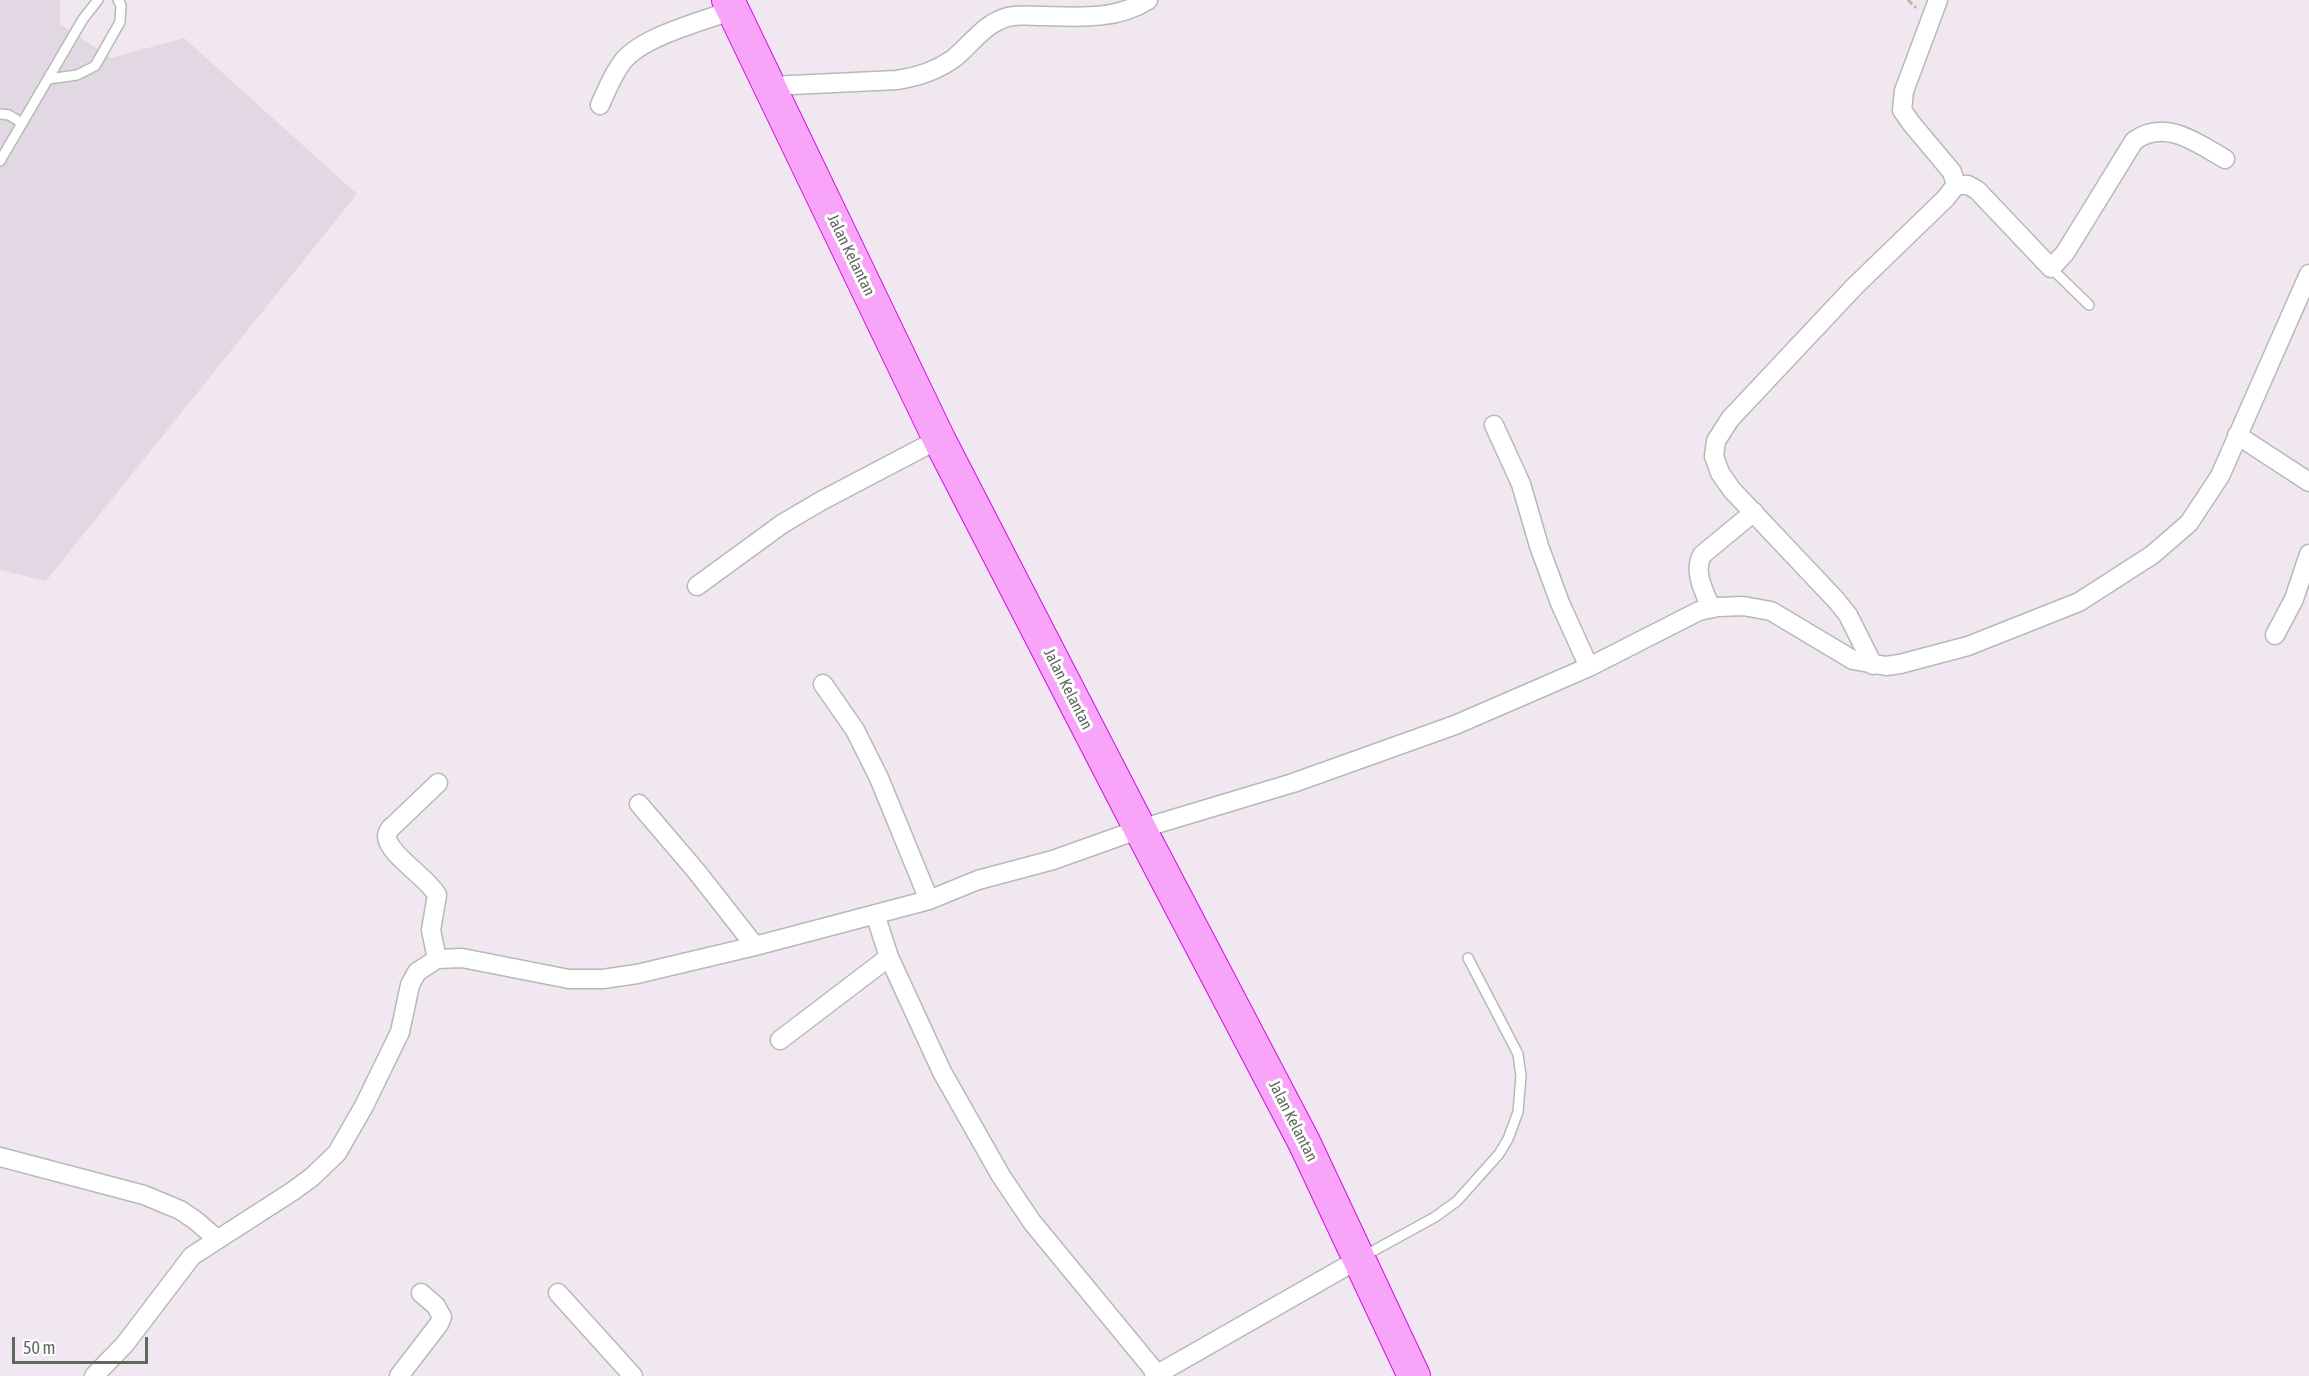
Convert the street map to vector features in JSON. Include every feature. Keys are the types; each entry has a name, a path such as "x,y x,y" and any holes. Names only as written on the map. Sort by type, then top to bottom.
{"highway":[{"name":"Jalan Kelantan","path":"730,5 939,439 1304,1142 1414,1376"}],"street":[{"path":"771,86 897,80 916,77 952,60 986,28 1006,18 1021,15 1081,17 1113,7 1148,0"},
{"path":"1938,0 1904,91 1902,110 1952,172 1956,185"},
{"path":"600,105 612,78 624,59 641,46 730,5"},
{"path":"1956,185 1968,185 1977,190 2051,267 2065,253 2134,141 2143,134 2155,131 2177,134 2225,159"},
{"path":"1873,665 1848,615 1732,490 1720,473 1714,456 1716,441 1730,419 1855,286 1946,198 1956,185"},
{"path":"94,1376 125,1344 192,1256 293,1191 312,1177 337,1153 364,1106 400,1032 417,972 436,959 462,958 587,980 638,974 929,900 978,880 1053,860 1140,829 1293,783 1455,726 1589,667 1699,611 1711,608 1743,606 1771,611 1853,660 1873,665 1900,664 1968,646 2079,602 2152,555 2189,523 2220,476 2309,274"},
{"path":"1494,425 1514,465 1539,546 1560,603 1589,667"},
{"path":"2237,435 2309,482"},
{"path":"697,586 782,524 939,439"},
{"path":"1711,608 1699,578 1698,562 1701,555 1754,512"},
{"path":"2275,635 2294,599 2309,555"},
{"path":"823,684 855,730 879,778 929,900"},
{"path":"436,959 431,930 438,895 429,882 394,851 387,838 388,831 438,783"},
{"path":"639,804 698,872 755,946"},
{"path":"875,914 889,957 942,1072 1001,1176 1032,1222 1155,1375 1359,1259"},
{"path":"780,1040 889,957"},
{"path":"0,1157 144,1195 180,1210 217,1239"},
{"path":"399,1376 442,1317 436,1306 421,1293"},
{"path":"558,1293 633,1376"}],"lane":[{"path":"0,161 83,20 98,0"},
{"path":"49,79 77,75 95,66 120,22 121,5 118,0"},
{"path":"0,114 9,115 22,123"},
{"path":"2051,267 2089,304"},
{"path":"1359,1259 1435,1217 1457,1201 1484,1172 1508,1139 1518,1112 1521,1090 1518,1054 1468,957"}],"shaded area":[{"path":"0,0 60,0 60,24 111,58 184,38 357,194 46,581 0,570"}]}
